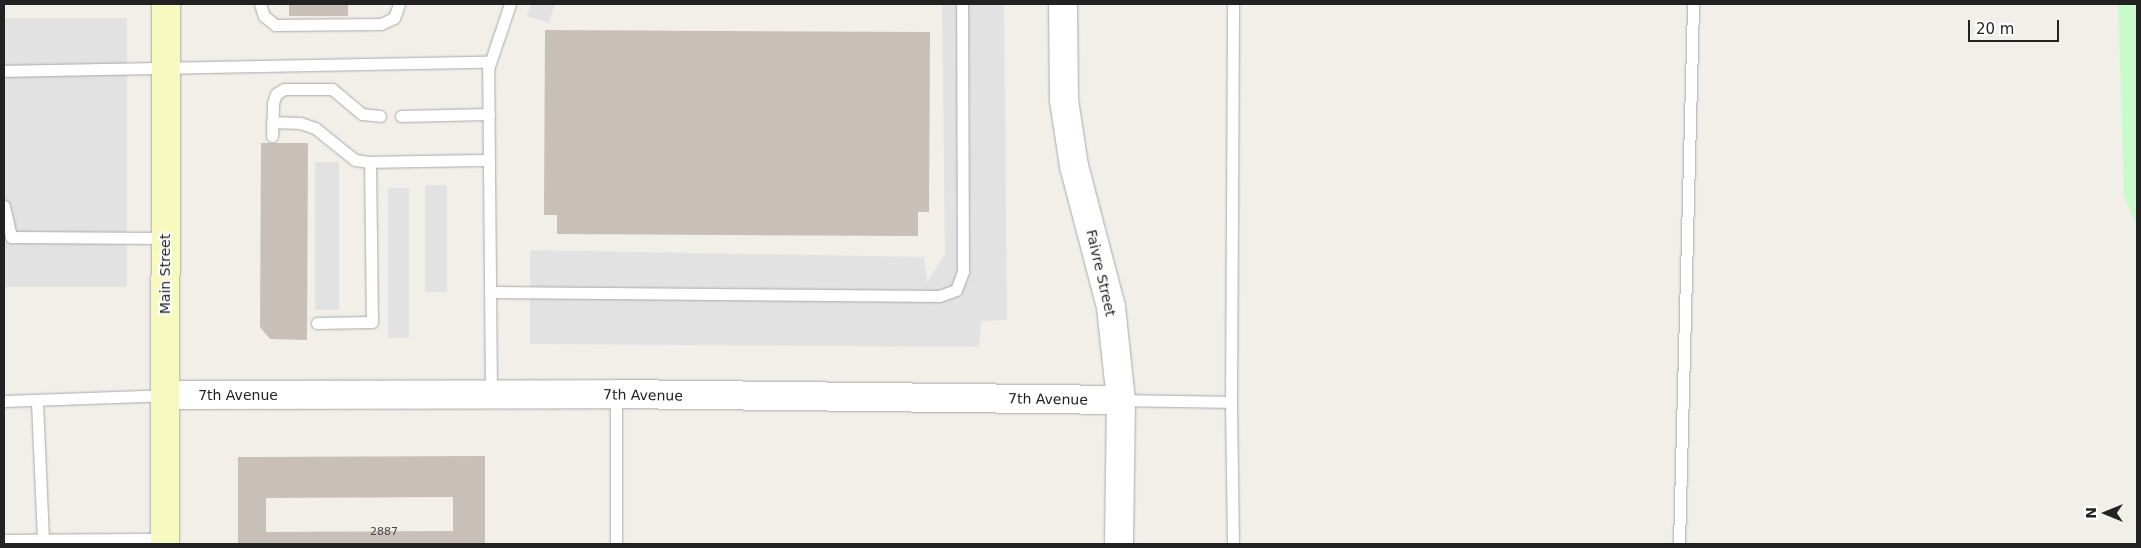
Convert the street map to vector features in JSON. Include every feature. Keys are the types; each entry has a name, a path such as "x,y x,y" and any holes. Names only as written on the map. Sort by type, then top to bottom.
{"main road":[{"name":"Main Street","path":"165,542 166,4"}],"street":[{"name":"Faivre Street","path":"1062,4 1064,100 1074,166 1111,307 1121,400 1119,544"},
{"name":"7th Avenue","path":"164,395 616,394 1121,400"}],"lane":[{"path":"260,4 264,16 276,25 382,24 394,18 399,4"},
{"path":"492,394 490,62 510,4"},
{"path":"490,292 939,296 956,290 963,272 962,4"},
{"path":"1232,544 1233,4"},
{"path":"1679,544 1693,4"},
{"path":"4,71 490,62"},
{"path":"272,136 276,94 284,89 332,89 362,114 380,116"},
{"path":"401,116 489,114"},
{"path":"272,122 300,123 315,128 355,160 370,162 490,160"},
{"path":"317,323 372,322 370,162"},
{"path":"4,206 11,237 165,238"},
{"path":"616,394 616,544"},
{"path":"4,401 37,402 164,395"},
{"path":"1121,400 1231,402"},
{"path":"37,402 43,540"},
{"path":"4,540 165,542"}],"green space":[{"path":"2118,4 2137,4 2137,226 2124,196"}],"shaded area":[{"path":"531,4 555,4 549,23 527,16"},
{"path":"942,4 1004,4 1007,320 981,321 979,347 530,344 530,250 924,257 927,282 945,254"},
{"path":"4,18 127,18 127,287 4,287"},
{"path":"315,162 339,162 339,310 315,310"},
{"path":"425,185 447,185 447,292 425,292"},
{"path":"388,188 409,188 409,338 388,338"}],"building":[{"path":"289,4 348,4 348,16 289,16"},
{"path":"545,30 930,32 929,212 918,212 918,236 557,234 557,215 544,215"},
{"path":"261,143 308,143 307,340 270,339 260,327"},
{"path":"485,456 485,544 238,544 238,457","holes":["453,497 453,531 266,532 266,498"]}]}
